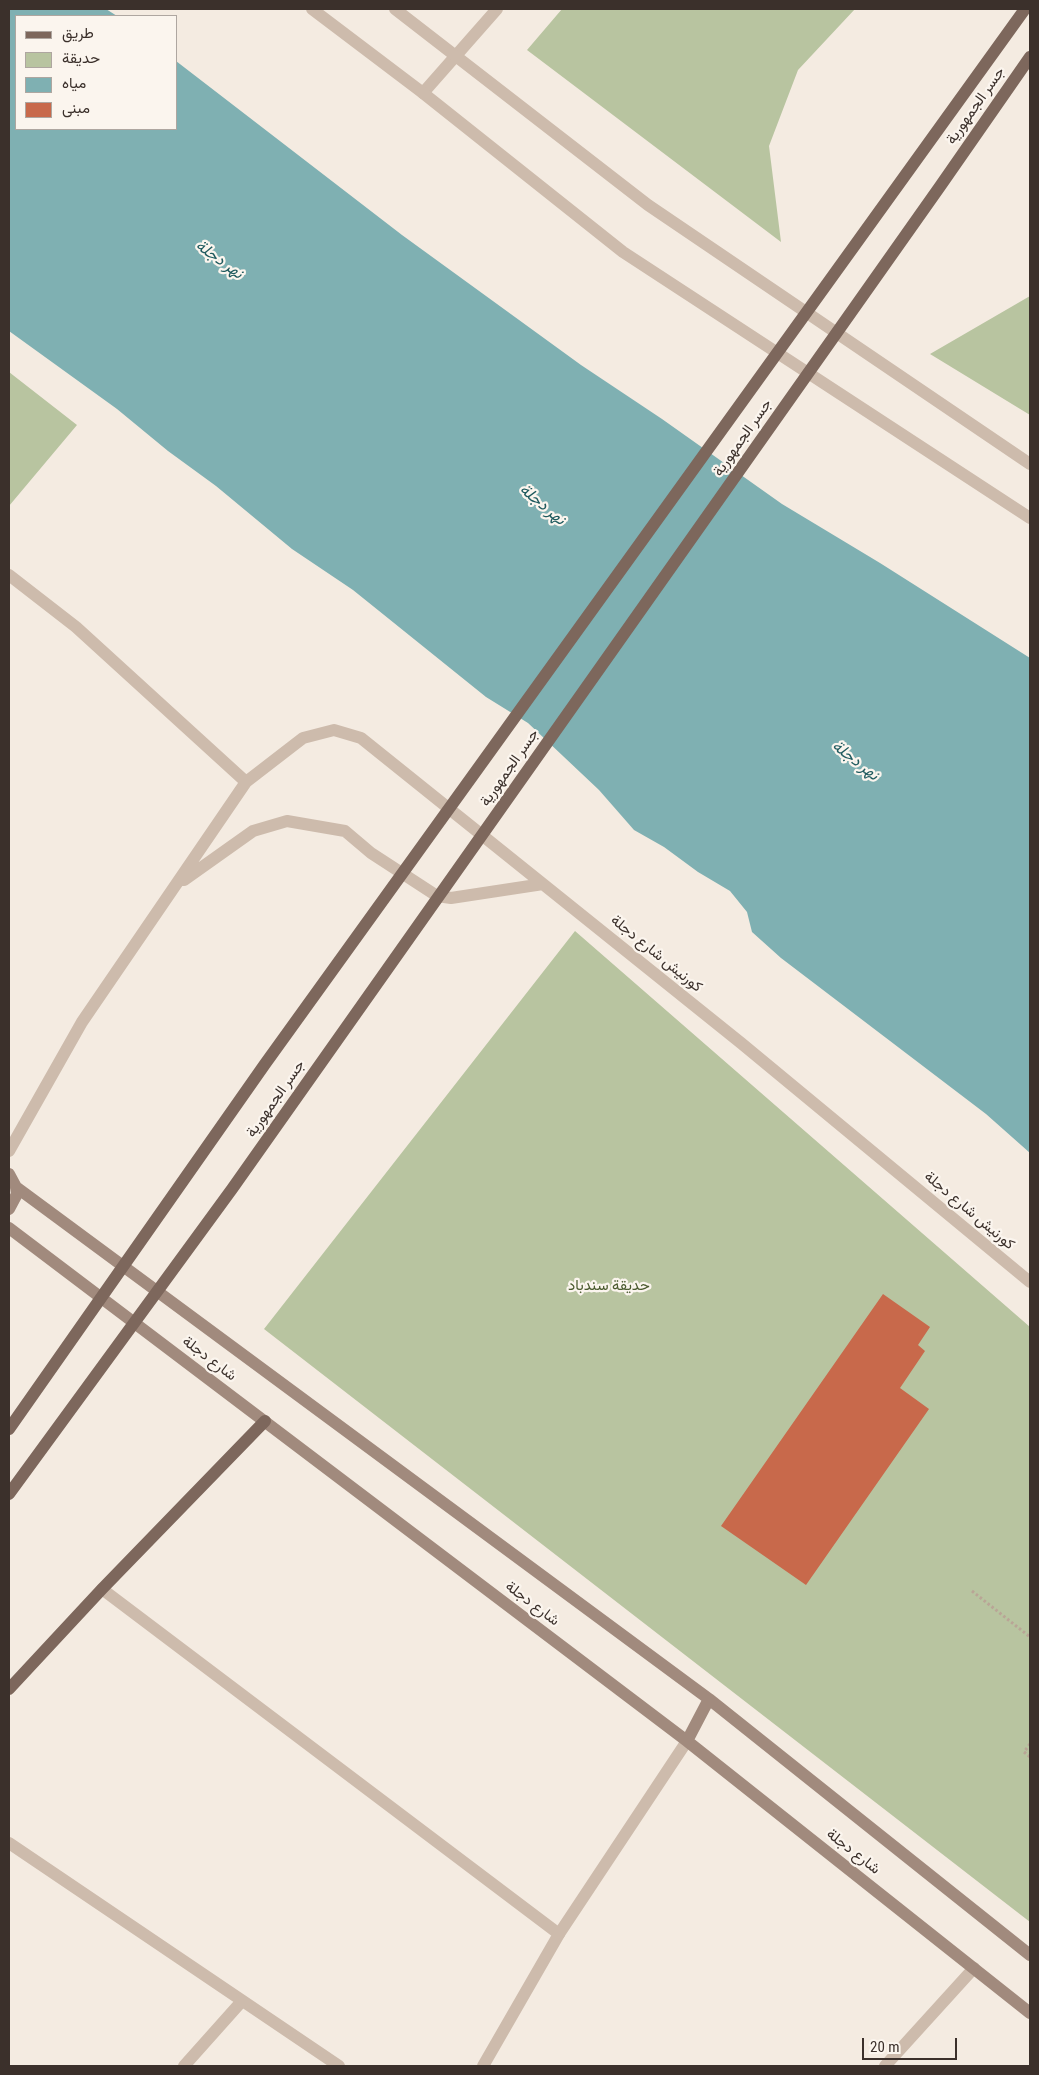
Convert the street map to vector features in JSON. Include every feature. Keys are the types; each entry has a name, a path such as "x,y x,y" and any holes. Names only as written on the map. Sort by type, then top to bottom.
{"main road":[{"name":"جسر الجمهورية","path":"9,1429 265,1064 1025,9"},
{"name":"جسر الجمهورية","path":"9,1494 232,1189 942,185 1030,57"},
{"path":"9,1174 16,1187 15,1201 9,1209"},
{"name":"شارع دجلة","path":"16,1187 709,1700 1030,1954"},
{"name":"شارع دجلة","path":"9,1228 687,1741 1030,2013"},
{"path":"9,1689 102,1589 265,1422"},
{"path":"687,1741 709,1700"}],"street":[{"path":"312,9 423,93 623,252 1030,518"},
{"path":"394,9 648,205 1030,464"},
{"path":"423,93 497,9"},
{"path":"9,575 76,627 246,782"},
{"name":"كورنيش شارع دجلة","path":"9,1151 82,1022 246,782 303,738 334,730 361,738 741,1043 1030,1282"},
{"path":"177,885 253,831 287,821 345,831 371,853 437,896 451,898 543,884"},
{"path":"102,1589 559,1934"},
{"path":"483,2066 559,1934 687,1741"},
{"path":"9,1843 339,2066"},
{"path":"885,2066 974,1968"},
{"path":"184,2066 242,2001"}],"path":[{"path":"972,1591 1030,1637"},
{"path":"1030,1744 1024,1752 1030,1757"}],"green space":[{"path":"562,9 855,9 798,70 769,146 781,242 527,50"},
{"path":"1030,296 1030,415 930,354"},
{"path":"9,372 77,425 9,506"},
{"name":"حديقة سندباد","path":"575,931 1030,1327 1030,1922 264,1329"}],"water":[{"name":"نهر دجلة","path":"9,9 106,9 115,15 15,15 15,130 178,130 178,63 402,235 581,365 662,419 782,504 880,563 1030,658 1030,1153 986,1114 781,958 752,932 747,912 730,891 698,872 664,847 634,830 599,790 528,723 486,697 353,590 292,549 216,486 168,451 117,409 9,331"}],"building":[{"path":"883,1294 930,1327 918,1345 925,1351 900,1388 929,1409 806,1585 721,1526"}]}
